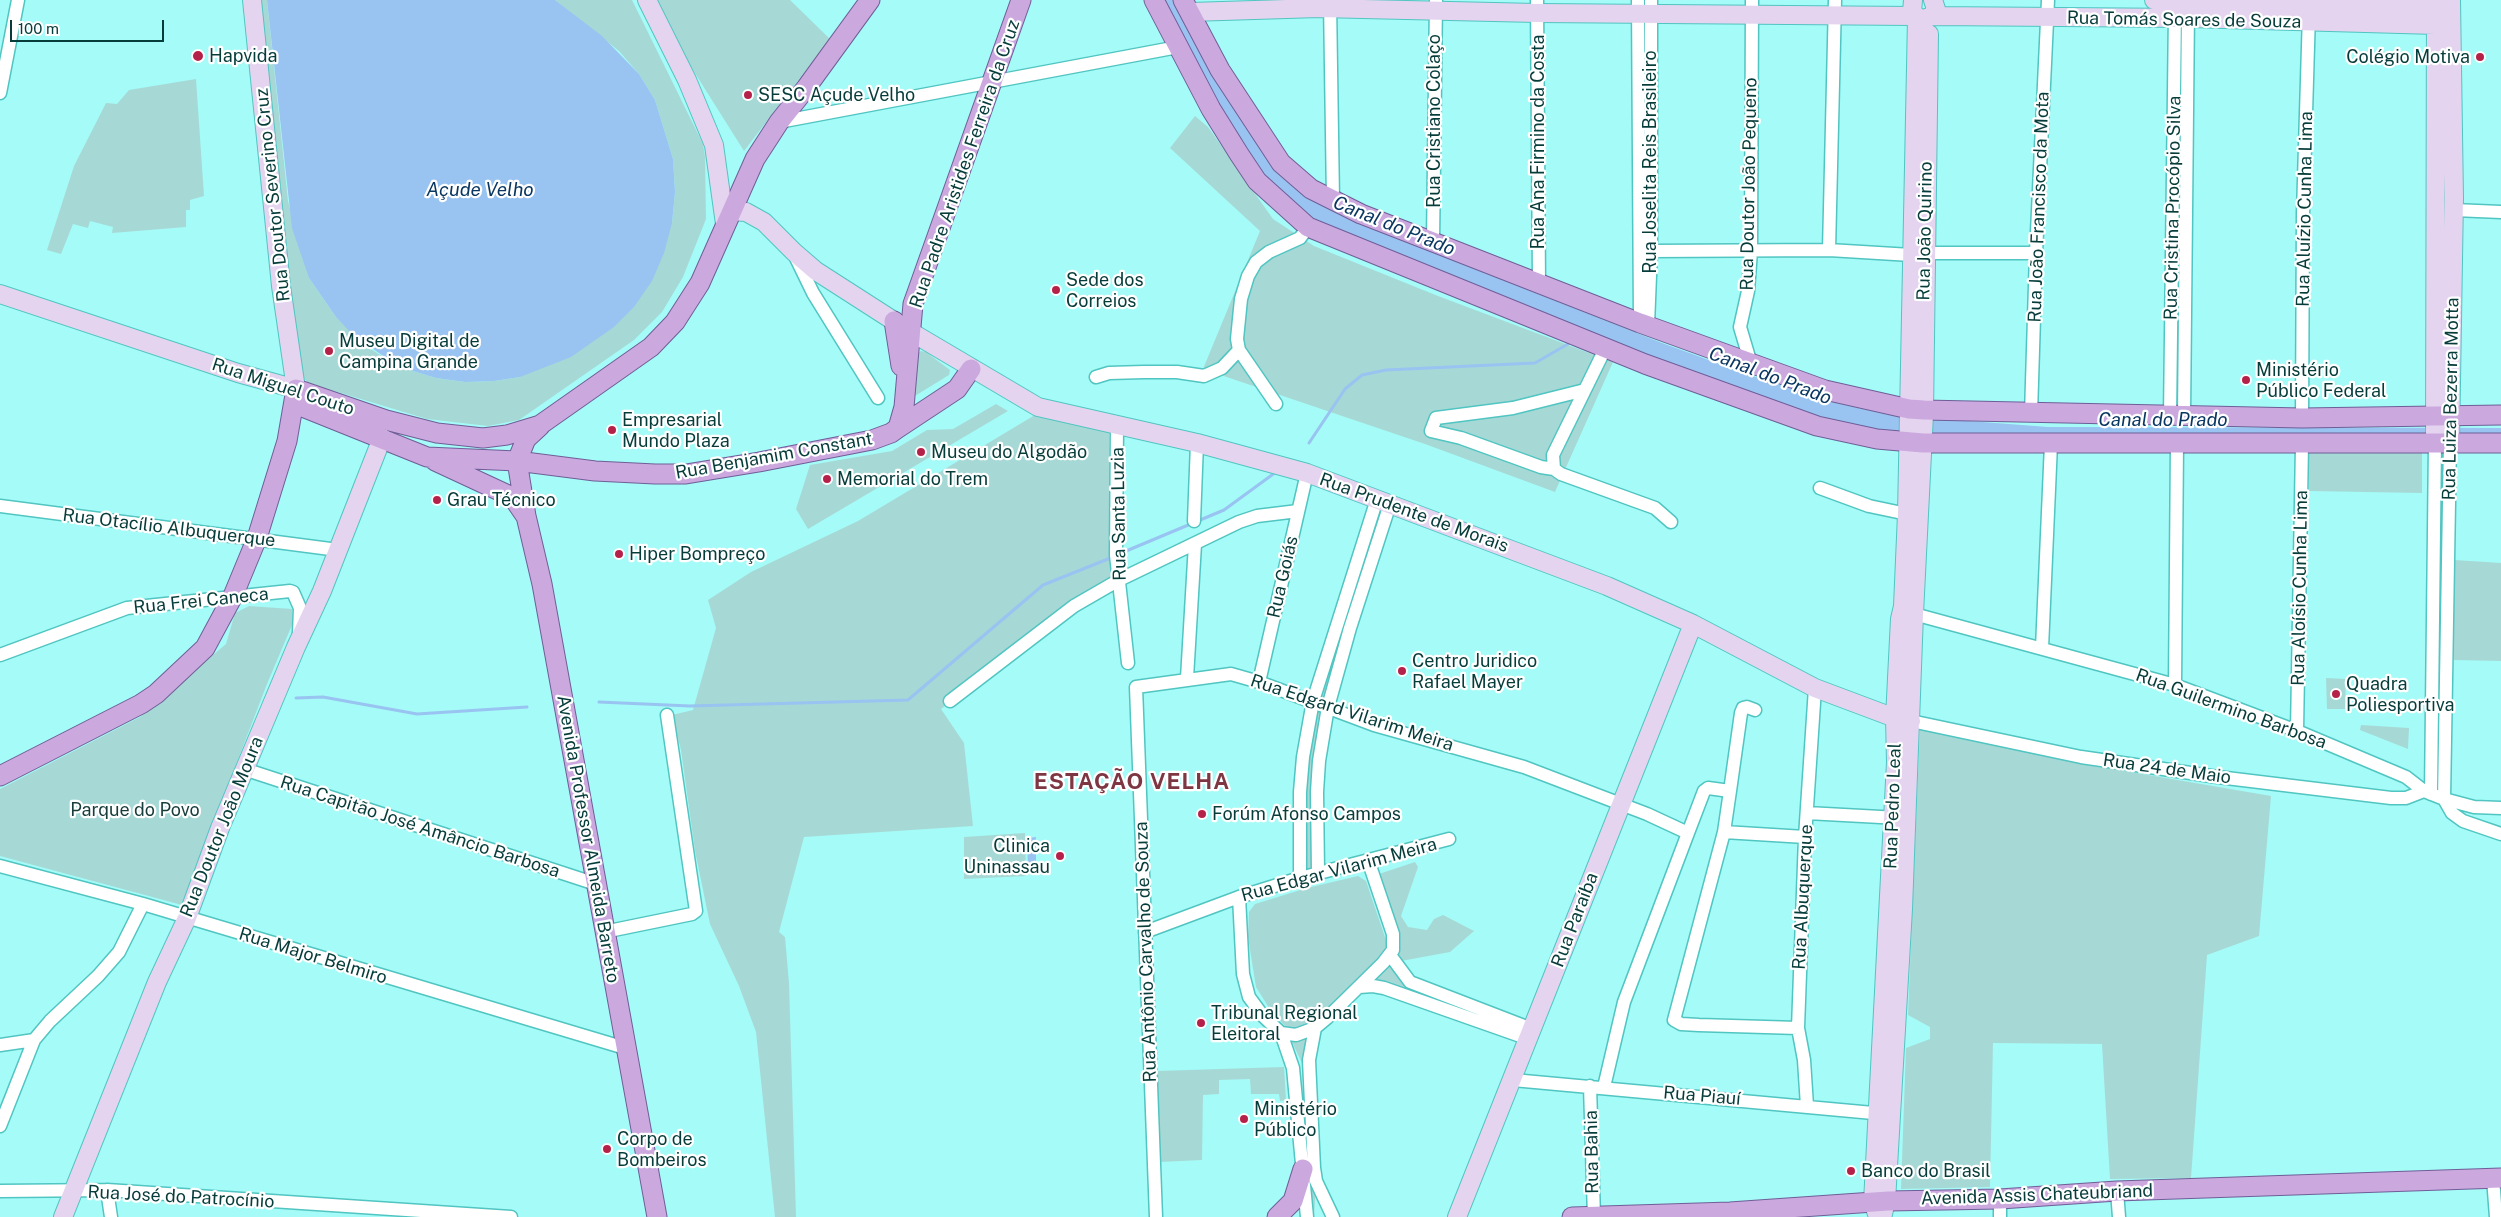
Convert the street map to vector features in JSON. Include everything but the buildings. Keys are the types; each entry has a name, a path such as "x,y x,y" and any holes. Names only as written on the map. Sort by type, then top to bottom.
{"main road":[{"name":"Rua Miguel Couto","path":"295,396 461,437 483,438 503,435 540,425 566,408 651,347 676,322 700,284 755,159 779,122 870,0"},
{"name":"Rua Padre Aristides Ferreira da Cruz","path":"905,389 913,304 1021,0"},
{"path":"1154,0 1211,109 1258,180 1308,227 1606,348 1817,426 1877,439 1916,441 2051,444 2302,444 2443,431 2501,415"},
{"path":"1187,6 1220,70 1281,163 1304,184 1333,201 1433,242 1644,324 1825,390 1917,412 2302,418 2443,431 2501,443"},
{"path":"894,321 905,389 904,407 898,428"},
{"name":"Rua Benjamim Constant","path":"517,461 595,471 686,474 872,440 891,433 957,389 971,369"},
{"name":"Rua Miguel Couto","path":"295,396 382,438 427,457 517,461"},
{"path":"0,776 102,726 156,694 205,648 233,596 257,538 287,441 295,396"},
{"path":"517,461 526,439 540,425"},
{"path":"427,457 506,494 514,499 526,516"},
{"name":"Avenida Professor Almeida Barreto","path":"517,461 526,516 542,584 657,1217"},
{"path":"1277,1217 1293,1201 1303,1169"},
{"name":"Avenida Assis Chateubriand","path":"1572,1217 1880,1209 1985,1198 2000,1208 2117,1191 2497,1178"}],"street":[{"path":"0,92 18,0"},
{"name":"Rua Doutor Severino Cruz","path":"252,0 281,286 295,396"},
{"path":"647,0 691,88 714,145 728,218"},
{"name":"Rua Tomás Soares de Souza","path":"2154,0 2182,6 2308,22 2436,25"},
{"name":"Rua Tomás Soares de Souza","path":"1187,6 1834,7 1923,11 2182,6 2309,1 2441,2"},
{"name":"Rua Aluízio Cunha Lima","path":"2302,418 2303,213 2309,1"},
{"name":"Rua Luiza Bezerra Motta","path":"2441,2 2436,25 2448,202"},
{"name":"Rua Luiza Bezerra Motta","path":"2441,2 2448,202 2438,681 2444,799"},
{"path":"1331,5 1333,201"},
{"name":"Rua Cristiano Colaço","path":"1433,242 1436,6"},
{"name":"Rua Joselita Reis Brasileiro","path":"1644,6 1651,251 1644,324"},
{"name":"Rua Joselita Reis Brasileiro","path":"1644,6 1644,324"},
{"name":"Rua Cristina Procópio Silva","path":"2177,416 2182,6"},
{"name":"Rua Ana Firmino da Costa","path":"1537,7 1538,283"},
{"name":"Rua Doutor João Pequeno","path":"1751,364 1740,327 1740,318 1748,290 1751,251 1752,7"},
{"path":"1829,250 1834,7"},
{"name":"Rua João Francisco da Mota","path":"2031,414 2047,8"},
{"name":"Rua João Quirino","path":"1917,412 1923,11"},
{"path":"779,122 1178,47"},
{"path":"2448,202 2501,212"},
{"name":"Rua Prudente de Morais","path":"728,218 746,212 764,222 816,271 911,332 1038,408 1197,443 1307,473 1607,586 1693,624 1815,688 1903,720"},
{"path":"1276,404 1239,350 1237,340 1241,299 1248,276 1256,262 1270,252 1300,238 1308,227"},
{"path":"1651,251 1829,250 1918,254 2036,253"},
{"path":"794,252 813,293 878,398"},
{"name":"Rua Miguel Couto","path":"0,294 238,373 295,396"},
{"name":"Rua Miguel Couto","path":"0,303 295,396"},
{"path":"1554,468 1554,455 1606,348"},
{"path":"1096,376 1108,373 1177,372 1204,376 1222,368 1239,350"},
{"path":"1585,390 1513,408 1436,418 1431,431 1461,438 1541,467 1554,468 1561,474 1655,508 1671,522"},
{"name":"Rua Pedro Leal","path":"1903,720 1914,614 1917,412"},
{"name":"Rua Santa Luzia","path":"1118,425 1116,555 1128,663"},
{"name":"Rua Doutor João Moura","path":"63,1217 157,982 187,918 244,769 338,550 382,438"},
{"name":"Rua Pedro Leal","path":"1880,1209 1900,818 1907,514 1916,441"},
{"path":"1194,521 1197,443"},
{"path":"2175,685 2178,443"},
{"path":"2042,648 2051,444"},
{"name":"Rua Aloísio Cunha Lima","path":"2297,732 2302,444"},
{"name":"Rua Goiás","path":"1260,682 1307,473"},
{"path":"1820,488 1869,506 1907,514"},
{"path":"1300,878 1302,757 1313,701 1384,501"},
{"path":"1318,872 1318,784 1328,707 1384,501"},
{"name":"Rua Otacílio Albuquerque","path":"0,506 338,550"},
{"path":"950,701 1118,574 1195,544 1239,522 1257,516 1298,511"},
{"path":"1187,678 1195,544"},
{"name":"Rua Frei Caneca","path":"0,655 127,608 233,596 293,592 301,616 296,647"},
{"name":"Rua Guilermino Barbosa","path":"1914,614 2175,685 2406,777 2427,793 2444,799"},
{"name":"Rua Paraíba","path":"1457,1217 1693,624"},
{"name":"Rua Edgard Vilarim Meira","path":"1136,687 1187,678 1231,674 1260,682 1396,732 1524,767 1621,803 1688,833"},
{"name":"Rua Luiza Bezerra Motta","path":"2427,793 2438,681"},
{"name":"Rua Antônio Carvalho de Souza","path":"1136,687 1156,1217"},
{"name":"Rua Albuquerque","path":"1807,1106 1804,1060 1798,1028 1805,837 1815,688"},
{"path":"1755,710 1747,707 1743,708 1741,713 1724,832 1674,1020 1680,1024 1798,1028"},
{"path":"604,932 692,914 696,911 667,715"},
{"name":"Rua 24 de Maio","path":"1903,720 2081,757 2218,777 2391,798 2406,798 2427,793"},
{"name":"Rua Capitão José Amâncio Barbosa","path":"244,769 596,884"},
{"path":"1604,1087 1624,1002 1701,799 1708,788 1730,791"},
{"path":"2444,799 2474,807 2501,808"},
{"path":"2444,799 2452,813 2463,821 2501,834"},
{"path":"1807,813 1900,818"},
{"path":"1724,832 1805,837"},
{"name":"Rua Edgar Vilarim Meira","path":"1145,932 1238,897 1318,872 1449,839"},
{"path":"1280,1033 1296,1035 1315,1028 1359,987 1390,954 1394,939 1368,860"},
{"name":"Rua Major Belmiro","path":"0,866 143,904 625,1048"},
{"path":"1238,897 1245,984 1255,1007 1280,1033 1293,1068 1308,1217"},
{"path":"0,1126 34,1040 50,1021 98,976 119,952 143,904"},
{"path":"1390,954 1410,982 1531,1034"},
{"path":"1359,987 1384,988 1531,1034"},
{"path":"1315,1028 1309,1060 1314,1168 1316,1181 1333,1217"},
{"path":"0,1045 34,1040"},
{"name":"Rua Piauí","path":"1513,1080 1884,1114"},
{"name":"Rua Bahia","path":"1590,1086 1594,1216"},
{"path":"2496,1217 2497,1178"},
{"path":"108,1190 111,1217"},
{"name":"Rua José do Patrocínio","path":"0,1191 74,1192 108,1190 325,1211 511,1217"},
{"path":"2117,1191 2119,1217"}],"green space":[{"path":"256,0 267,0 288,201 309,278 336,317 369,348 390,361 413,371 436,378 465,382 494,381 520,377 672,223 675,192 673,159 655,100 639,74 619,51 555,0 632,0 703,144 705,157 706,219 683,277 662,312 634,340 519,420 488,426 427,419 308,383 297,370"},
{"name":"SESC Açude Velho","path":"653,0 790,0 830,39 744,151 671,35"},
{"path":"196,79 204,196 190,200 190,210 186,210 186,227 112,233 113,227 90,221 88,228 73,224 61,254 47,250 74,166 106,103 117,104 129,90"},
{"path":"1195,116 1208,127 1273,219 1314,246 1438,296 1613,362 1555,492 1425,444 1203,369 1260,231 1170,148"},
{"path":"921,351 926,352 950,370 949,375 910,399 916,354"},
{"name":"Museu do Algodão","path":"996,404 1008,411 808,529 796,509 810,465 892,451 927,430 953,429"},
{"path":"1035,415 1109,431 1111,579 941,709 964,743 973,826 804,837 779,932 785,937 789,983 796,1217 775,1217 756,1032 739,986 710,924 695,851 681,750 672,715 693,710 716,628 708,600 751,572 858,521"},
{"path":"2437,450 2448,451 2440,793 2433,791"},
{"path":"2309,453 2422,453 2422,493 2309,491"},
{"path":"1378,503 1387,506 1325,704 1318,700"},
{"path":"2454,560 2501,563 2501,661 2454,660"},
{"name":"Parque do Povo","path":"249,606 292,609 292,625 267,684 182,905 0,856 0,789 140,717 226,644 235,613"},
{"name":"Quadra Poliesportiva","path":"2326,678 2346,679 2345,709 2327,709"},
{"path":"1315,704 1325,709 1316,870 1303,874 1302,824"},
{"path":"2361,725 2409,728 2408,749 2360,730"},
{"path":"1920,727 2125,771 2271,796 2259,936 2207,955 2191,1178 2110,1179 2102,1044 1993,1043 1990,1187 1901,1189 1906,1048 1930,1039 1930,1027 1908,1015"},
{"path":"1025,833 1026,876 964,879 964,837"},
{"path":"1415,862 1418,867 1401,916 1408,927 1427,930 1434,919 1443,915 1474,931 1450,952 1401,961 1396,956 1376,875"},
{"path":"1358,876 1366,881 1388,946 1386,956 1321,1020 1302,1028 1292,1029 1285,1026 1271,1011 1256,987 1248,937 1249,912 1255,904 1307,888"},
{"path":"1390,961 1405,983 1529,1031 1367,982"},
{"path":"1316,1031 1312,1049 1317,1169 1314,1217 1311,1217 1302,1063 1291,1040"},
{"path":"1284,1067 1286,1100 1280,1101 1279,1094 1251,1094 1250,1079 1219,1080 1219,1094 1203,1095 1202,1160 1160,1162 1157,1071"}],"water":[{"name":"Açude Velho","path":"267,0 555,0 602,36 639,74 655,100 673,159 675,192 672,223 664,253 652,281 634,307 614,327 571,357 520,377 494,381 465,382 436,378 413,371 390,361 351,333 336,317 309,278 292,228"},
{"path":"1160,0 1178,0 1267,152 1427,250 1662,343 1764,380 1837,403 1890,415 2048,427 2501,428 2501,441 1994,441 1836,426 1623,351 1307,220 1270,187 1231,133"},
{"path":"1036,837 1036,871 1028,872 1027,838"}],"waterway":[{"path":"1309,443 1345,389 1362,375 1386,370 1535,363 1568,344"},
{"path":"1119,554 1224,510 1276,472"},
{"path":"599,702 690,706 908,700 1043,585 1113,557"},
{"path":"296,698 323,697 417,714 527,707"}],"place":[{"name":"Hapvida","path":"198,56"},
{"name":"Colégio Motiva","path":"2480,57"},
{"name":"SESC Açude Velho","path":"748,95"},
{"name":"Sede dos Correios","path":"1056,290"},
{"name":"Museu Digital de Campina Grande","path":"329,351"},
{"name":"Ministério Público Federal","path":"2246,380"},
{"name":"Empresarial Mundo Plaza","path":"612,430"},
{"name":"Museu do Algodão","path":"921,452"},
{"name":"Memorial do Trem","path":"827,479"},
{"name":"Grau Técnico","path":"437,500"},
{"name":"Hiper Bompreço","path":"619,554"},
{"name":"Centro Juridico Rafael Mayer","path":"1402,671"},
{"name":"Quadra Poliesportiva","path":"2336,694"},
{"name":"Forúm Afonso Campos","path":"1202,814"},
{"name":"Clinica Uninassau","path":"1060,856"},
{"name":"Tribunal Regional Eleitoral","path":"1201,1023"},
{"name":"Ministério Público","path":"1244,1119"},
{"name":"Corpo de Bombeiros","path":"607,1149"},
{"name":"Banco do Brasil","path":"1851,1171"}],"district":[{"name":"ESTAÇÃO VELHA","path":"1132,782"}],"water label":[{"name":"Canal do Prado","path":"1394,226"},
{"name":"Canal do Prado","path":"1770,376"},
{"name":"Canal do Prado","path":"2163,420"}]}
